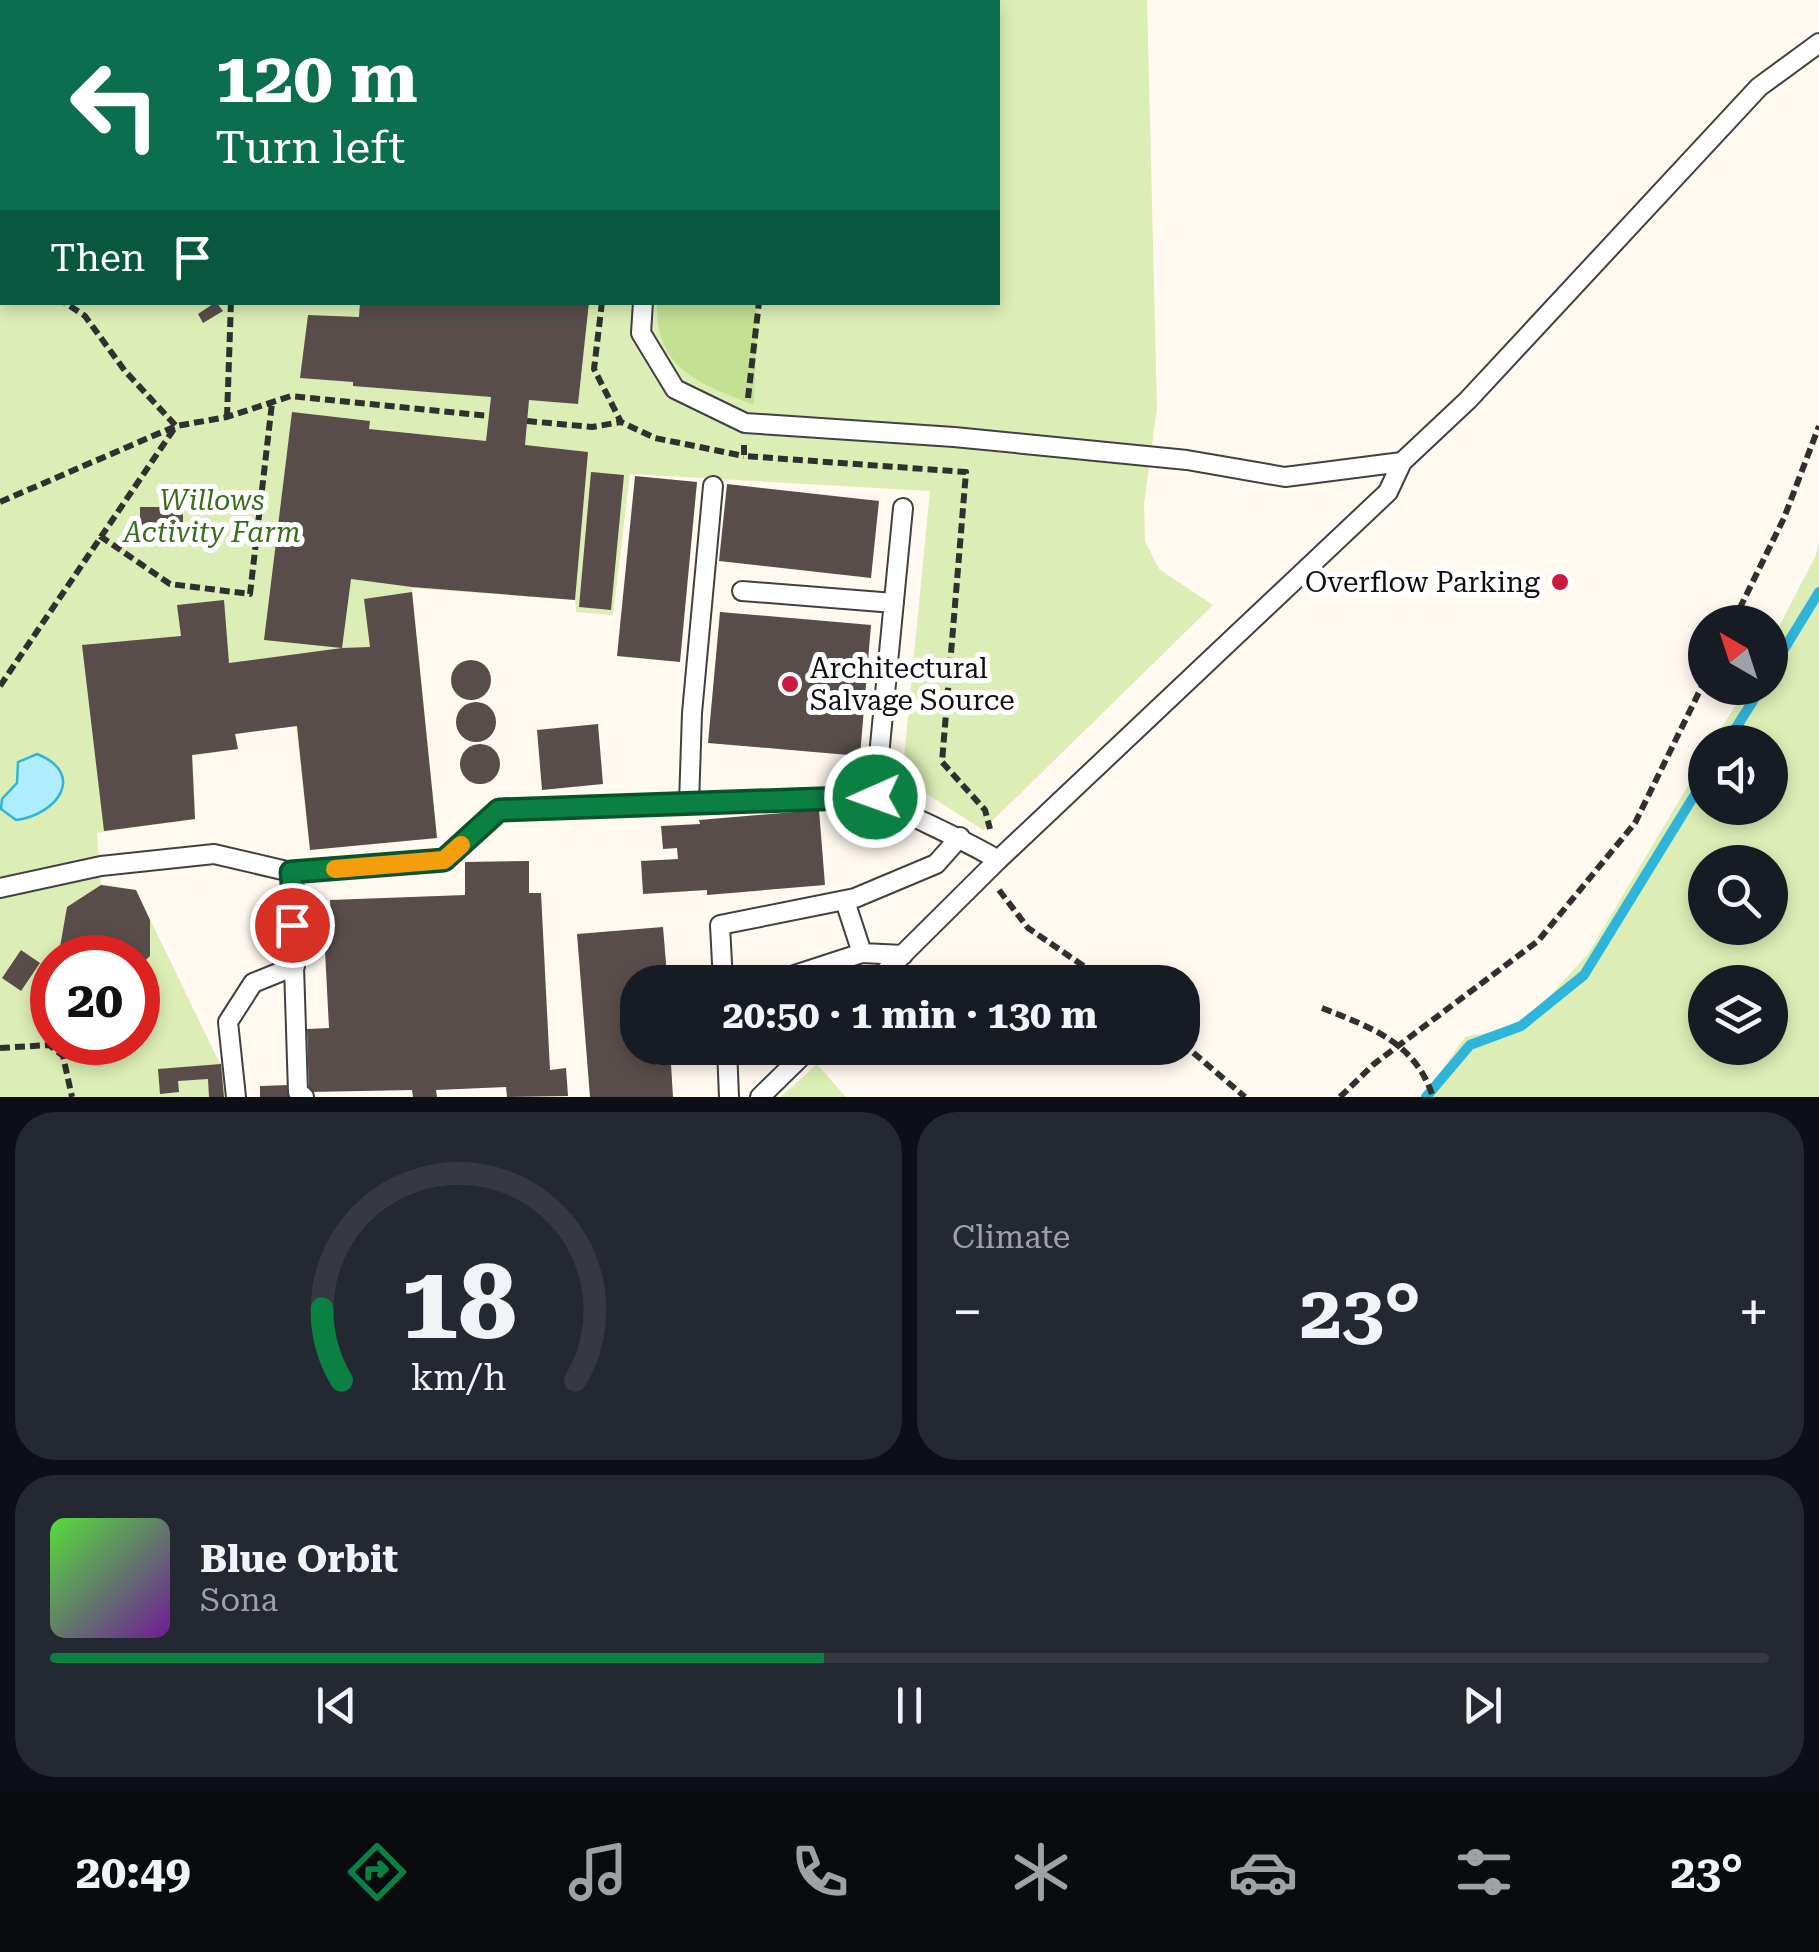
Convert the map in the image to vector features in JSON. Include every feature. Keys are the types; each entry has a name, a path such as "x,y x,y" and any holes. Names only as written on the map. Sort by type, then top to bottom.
{"lane":[{"path":"893,965 998,860 1388,492 1402,462 1468,400 1760,87 1819,43"},
{"path":"643,305 641,333 675,389 745,423 954,437 1187,460 1285,477 1402,462"},
{"path":"689,804 692,713 713,486"},
{"path":"875,797 903,508"},
{"path":"742,591 894,603"},
{"path":"0,888 101,866 214,854 291,872 444,860 499,810 875,797 960,837 998,860"},
{"path":"722,965 720,925 845,901 936,864 960,837"},
{"path":"291,872 298,1092 304,1097"},
{"path":"845,901 862,953"},
{"path":"825,965 862,953 903,955"},
{"path":"236,1097 228,1022 254,983 295,966"},
{"path":"727,1065 729,1097"},
{"path":"760,1097 793,1065"}],"path":[{"path":"68,305 84,316 126,371 176,426"},
{"path":"228,417 230,305"},
{"path":"602,305 594,369 621,422"},
{"path":"0,502 176,426 228,417 291,396 488,416"},
{"path":"100,536 170,584 250,594 272,402"},
{"path":"527,420 592,428 621,422 655,438 744,456"},
{"path":"0,686 176,426"},
{"path":"1741,605 1784,518 1819,426"},
{"path":"1340,1097 1398,1046 1538,941 1636,823 1693,705"},
{"path":"1322,1008 1375,1030 1398,1046 1424,1071 1432,1097"},
{"path":"0,1048 48,1045 63,1056 72,1097"},
{"path":"1200,1058 1245,1097"}],"green space":[{"name":"Willows Activity Farm","path":"1000,0 1147,0 1157,408 1144,504 1145,541 1159,569 1213,605 983,830 902,778 930,491 630,474 613,615 576,612 575,600 412,588 437,838 310,850 296,726 236,734 238,749 193,756 195,819 97,833 101,884 136,890 158,935 30,935 30,1065 160,1065 160,940 219,1062 223,1062 225,1097 0,1097 0,305 1000,305"},
{"path":"657,305 757,305 754,405 716,390 685,371 664,344"},
{"path":"1819,542 1819,1097 1423,1097 1465,1037 1522,1026 1588,954 1688,786 1688,825 1788,825 1788,725 1723,725 1736,705 1788,705 1788,609"},
{"path":"818,1065 846,1097 781,1097"}],"water":[{"path":"37,754 61,772 61,793 44,810 16,820 1,809 2,799 17,783 18,762"}],"building":[{"path":"212,305 218,305 223,311 203,323 198,314"},
{"path":"360,305 589,305 578,404 529,400 525,445 588,452 575,600 351,579 342,648 264,640 292,412 370,421 369,429 486,441 491,397 300,378 308,315 359,317"},
{"path":"591,472 624,475 611,610 579,607"},
{"path":"635,476 697,482 680,662 617,656"},
{"path":"727,484 879,501 871,578 719,561"},
{"path":"140,507 183,507 183,532 140,533"},
{"path":"412,592 437,838 310,850 297,726 235,734 238,749 192,755 195,819 104,831 82,645 181,636 177,605 224,600 229,663 370,647 364,599"},
{"name":"Architectural Salvage Source","path":"720,612 871,625 860,756 708,743"},
{"path":"471,660 485,666 491,680 485,694 471,700 457,694 451,680 457,666"},
{"path":"476,702 490,708 496,722 490,736 476,742 462,736 456,722 462,708"},
{"path":"598,724 603,784 542,790 537,730"},
{"path":"480,744 494,750 500,764 494,778 480,784 466,778 460,764 466,750"},
{"path":"819,810 825,885 707,895 707,890 643,894 641,861 678,859 677,848 663,849 661,826"},
{"path":"529,861 529,893 541,893 550,1070 566,1068 568,1096 507,1097 506,1087 436,1090 437,1097 413,1097 412,1090 309,1092 307,1029 329,1028 325,951 332,935 330,900 465,895 465,862"},
{"path":"101,885 136,890 150,920 150,935 62,935 67,907"},
{"path":"663,927 666,965 620,965 620,1065 671,1065 673,1097 590,1097 577,934"},
{"path":"21,950 30,956 30,978 21,991 2,978"},
{"path":"221,1064 224,1097 209,1097 208,1079 178,1081 179,1092 160,1094 158,1069"},
{"path":"289,1085 290,1097 260,1097 260,1086"}],"waterway":[{"path":"1788,643 1819,592"},
{"path":"1738,725 1750,705"},
{"path":"1426,1097 1470,1045 1521,1026 1584,975 1688,806"}],"slow traffic":[{"path":"335,869 444,860 461,845"}],"place":[{"name":"Overflow Parking","path":"1560,582"},
{"name":"Architectural Salvage Source","path":"790,684"}],"route":[{"path":"292,925 291,872 444,860 499,810 875,797"}]}
